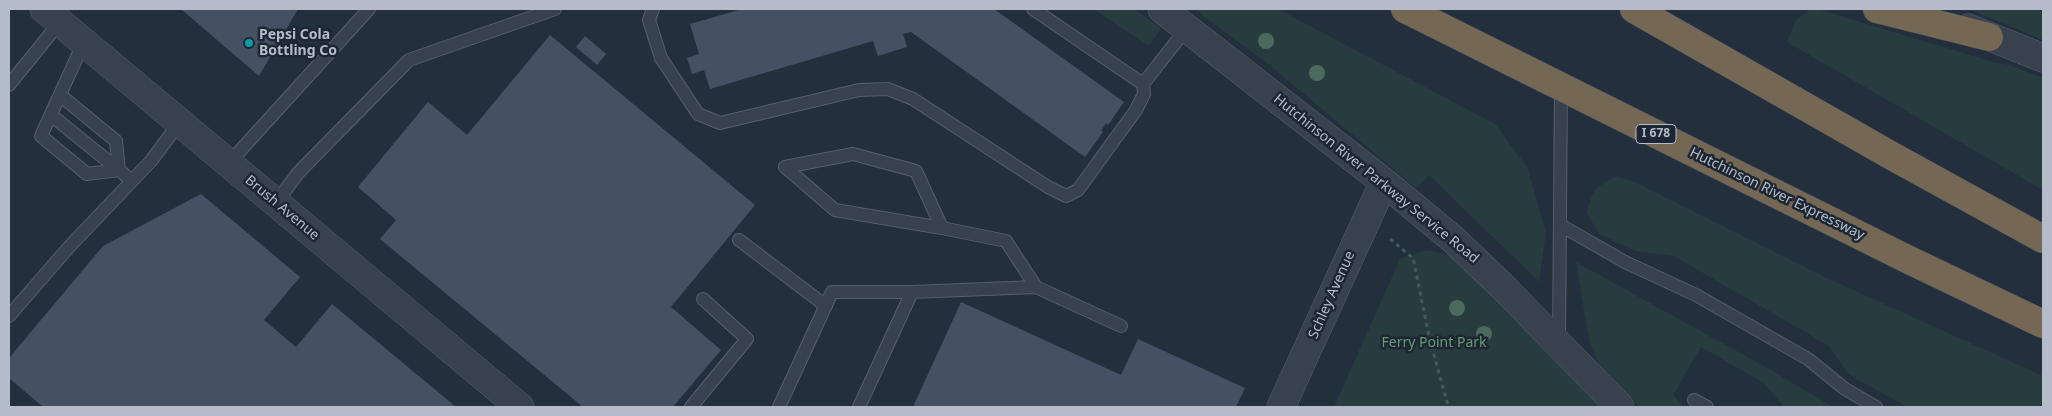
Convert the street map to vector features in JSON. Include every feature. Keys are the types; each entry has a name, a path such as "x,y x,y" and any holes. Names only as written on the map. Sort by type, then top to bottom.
{"highway":[{"name":"Hutchinson River Expressway","path":"1405,9 1907,259 2043,324"},
{"path":"1634,9 1883,151 2043,239"},
{"path":"1877,9 1989,37"}],"street":[{"name":"Hutchinson River Parkway Service Road","path":"1162,9 1429,218 1482,266 1620,407"},
{"path":"1925,9 2043,58"},
{"name":"Brush Avenue","path":"52,16 520,407"},
{"name":"Schley Avenue","path":"1281,407 1384,182"}],"lane":[{"path":"229,163 369,9"},
{"path":"276,203 298,173 409,60 555,9"},
{"path":"653,9 649,20 661,58 698,114 720,123 859,90 888,89 912,99 1048,187 1066,196 1078,190 1136,110 1144,94 1143,84 1187,28"},
{"path":"1033,9 1143,84"},
{"path":"9,85 52,16"},
{"path":"84,42 40,136 87,174 119,170"},
{"path":"1559,344 1561,86"},
{"path":"60,95 116,140 119,170"},
{"path":"50,115 132,181"},
{"path":"9,316 68,247 152,161 180,122"},
{"path":"942,228 916,171 853,154 785,167 835,210 1006,241 1036,286"},
{"path":"1560,225 1625,262 1696,294 1808,358 1845,389 1876,407"},
{"path":"739,240 826,306"},
{"path":"779,407 832,292 912,292 1036,286 1121,326"},
{"path":"860,407 912,292"},
{"path":"691,407 747,339 703,299"},
{"path":"1694,400 1707,407"}],"path":[{"path":"1403,250 1412,258 1430,341 1447,402 1451,407"},
{"path":"1446,407 1447,402"}],"green space":[{"path":"1093,9 1134,9 1161,28 1149,46"},
{"path":"1194,9 1278,9 1495,124 1527,167 1546,233 1539,282 1429,175 1416,188 1267,63"},
{"path":"1811,9 1817,9 1993,62 2009,65 2043,78 2043,190 1787,42 1796,20"},
{"path":"1968,9 2043,9 2043,40"},
{"path":"1616,177 1633,181 1829,279 2043,376 2043,407 1907,407 1848,374 1829,346 1674,256 1635,251 1599,234 1587,213 1589,206 1595,190"},
{"name":"Ferry Point Park","path":"1426,250 1449,255 1462,264 1521,319 1599,407 1334,407 1400,259"},
{"path":"1576,262 1762,365 1833,407 1784,407 1764,383 1701,347 1673,395 1685,407 1638,407 1599,364 1590,345"}],"building":[{"name":"Pepsi Cola Bottling Co","path":"181,9 298,9 259,76"},
{"path":"742,9 994,9 1124,102 1108,125 1106,123 1101,131 1103,132 1085,157 911,32 903,34 907,47 878,56 873,41 710,89 704,70 692,74 687,58 699,54 690,24"},
{"path":"550,35 755,205 671,307 721,350 673,407 583,407 380,239 396,220 358,187 428,102 467,135"},
{"path":"585,36 606,54 597,65 576,47"},
{"path":"201,194 300,277 264,320 296,347 332,304 456,407 43,407 9,378 9,358 103,246"},
{"path":"961,302 1121,375 1138,339 1245,388 1236,407 913,407"}],"place":[{"name":"Pepsi Cola Bottling Co","path":"249,43"}]}
